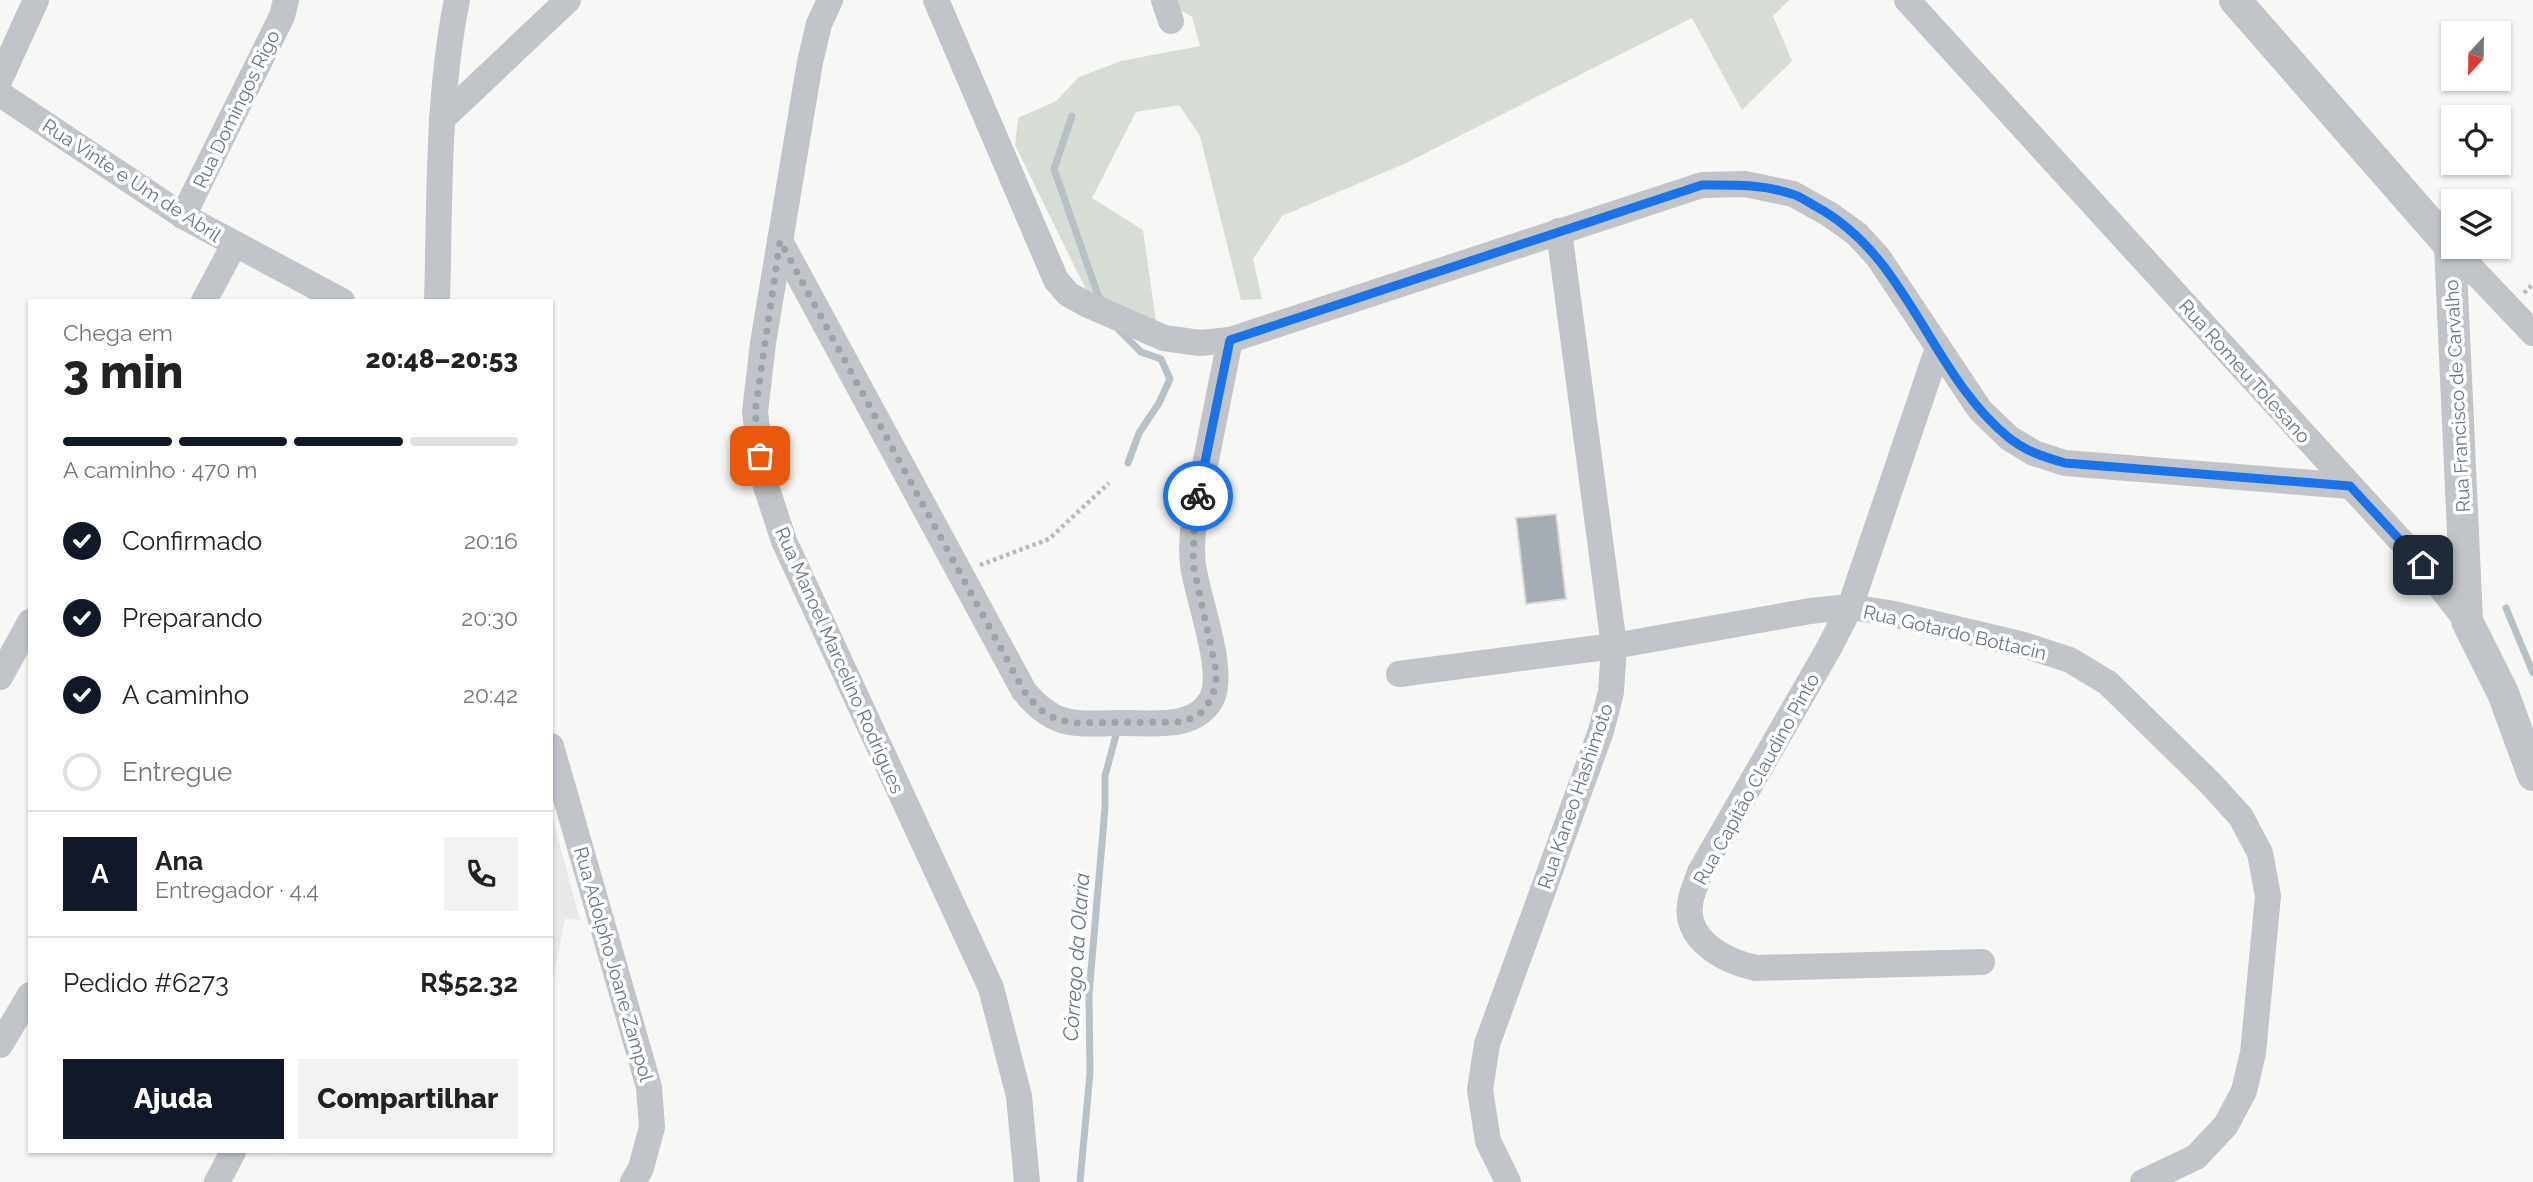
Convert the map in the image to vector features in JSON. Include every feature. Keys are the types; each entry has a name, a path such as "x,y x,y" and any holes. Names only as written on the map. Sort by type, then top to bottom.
{"street":[{"path":"0,79 36,0"},
{"name":"Rua Domingos Rigo","path":"183,216 282,16 286,0"},
{"path":"437,299 442,119 448,51 457,0"},
{"path":"442,119 568,0"},
{"name":"Rua Manoel Marcelino Rodrigues","path":"830,0 819,24 810,62 755,412 763,477 783,541 991,988 1019,1096 1027,1182"},
{"path":"936,0 1056,279 1068,294 1084,303 1164,338 1200,343 1230,340 1702,185 1745,184 1793,194 1829,214 1857,234 1878,257 1980,410 2009,438 2034,453 2065,463 2350,486"},
{"name":"Rua Romeu Tolesano","path":"1907,0 2423,565 2467,621 2503,693 2533,775"},
{"path":"2235,0 2441,236"},
{"name":"Rua Vinte e Um de Abril","path":"0,94 183,216 338,299"},
{"name":"Rua Kaneo Hashimoto","path":"1508,1182 1488,1141 1480,1090 1487,1044 1601,731 1611,692 1614,646 1559,231"},
{"path":"780,241 1024,691 1039,709 1056,719 1074,723 1183,722 1200,714 1212,698 1217,675 1193,564 1195,510 1230,340"},
{"path":"207,299 222,289 234,245"},
{"name":"Rua Francisco de Carvalho","path":"2451,259 2467,621"},
{"path":"2462,259 2533,333"},
{"name":"Rua Capitão Claudino Pinto","path":"1938,348 1850,607 1700,872 1690,901 1692,925 1709,948 1733,962 1756,968 1982,962"},
{"name":"Rua Gotardo Bottacin","path":"1399,674 1614,646 1810,611 1850,607 1889,613 2024,645 2070,660 2108,683 2211,783 2241,817 2260,853 2268,895 2253,1053 2244,1091 2226,1125 2196,1157 2143,1182"},
{"path":"0,677 28,626"},
{"name":"Rua Adolpho Joane Zampol","path":"553,753 649,1087 652,1127 641,1168 633,1182"},
{"path":"0,1045 28,998"},
{"path":"217,1182 232,1153"}],"path":[{"path":"959,573 1049,539 1110,483"}],"shaded area":[{"path":"1170,0 1789,0 1773,16 1792,61 1742,110 1692,18 1404,164 1282,216 1253,259 1262,299 1241,300 1200,136 1179,105 1136,112 1092,198 1143,230 1156,321 1089,296 1015,145 1018,118 1056,101 1079,77 1121,61 1200,46 1192,17 1172,5"},
{"path":"553,819 580,920 565,919 553,979"}],"building":[{"path":"1556,514 1566,599 1526,604 1516,518"}],"waterway":[{"name":"Córrego da Olaria","path":"1072,116 1054,169 1098,295 1103,302"},
{"name":"Córrego da Olaria","path":"1119,330 1141,352 1161,359 1170,379 1159,403 1139,433 1128,463"},
{"path":"2506,608 2533,673"},
{"name":"Córrego da Olaria","path":"1080,1182 1090,1073 1089,994 1105,808 1105,776 1116,735"}],"way so far":[{"path":"760,456 755,412 780,241 1024,691 1039,709 1056,719 1074,723 1183,722 1200,714 1212,698 1217,675 1193,564 1198,496"}],"route":[{"path":"1198,496 1230,340 1702,185 1745,184 1793,194 1829,214 1857,234 1878,257 1980,410 2009,438 2034,453 2065,463 2350,486 2423,565"}]}
